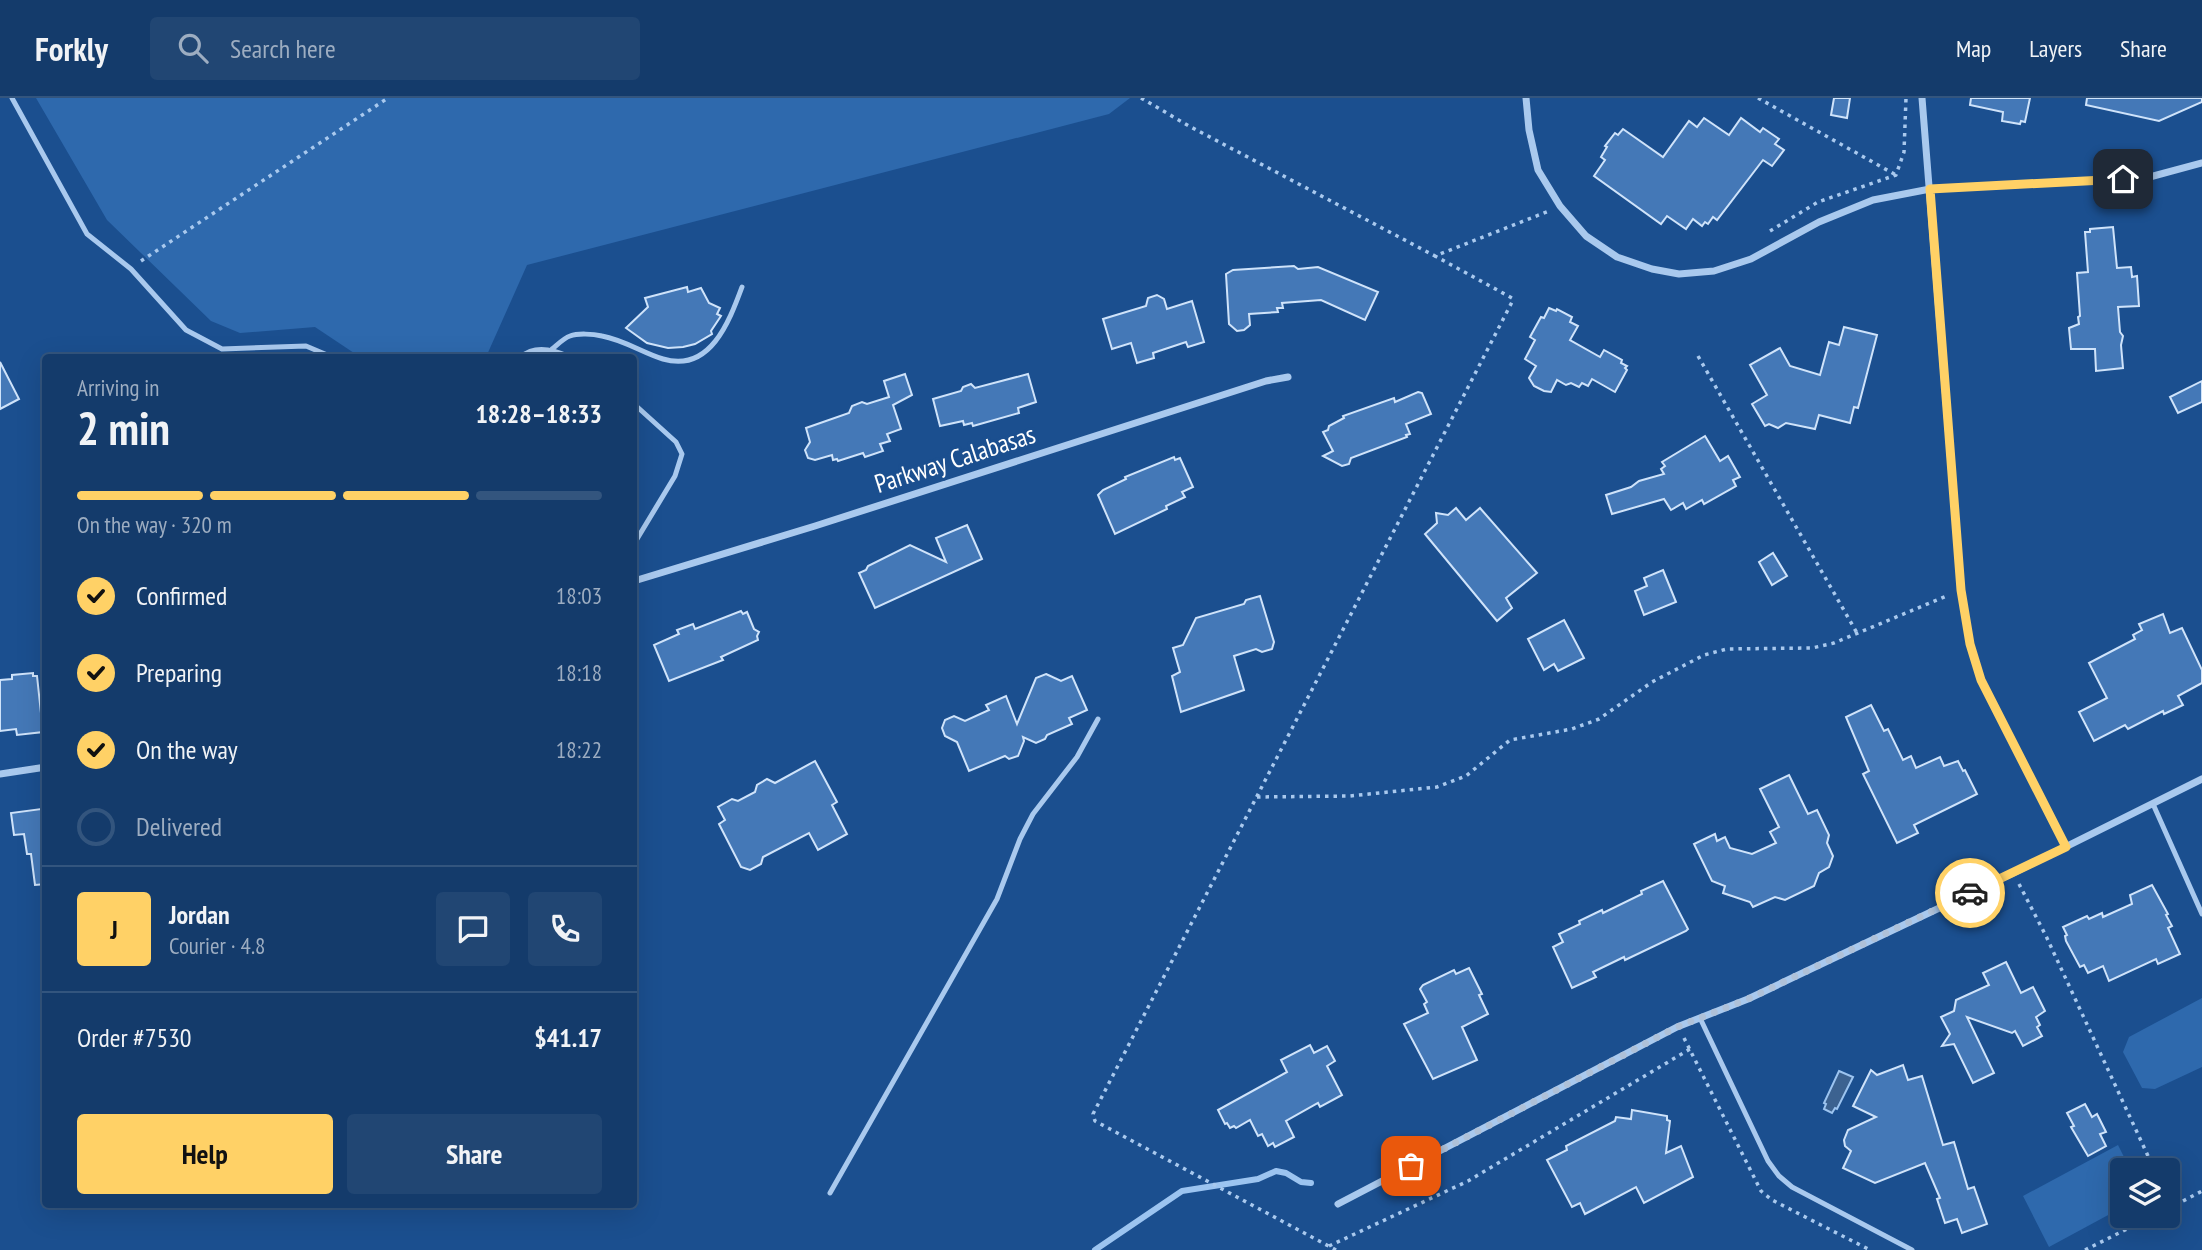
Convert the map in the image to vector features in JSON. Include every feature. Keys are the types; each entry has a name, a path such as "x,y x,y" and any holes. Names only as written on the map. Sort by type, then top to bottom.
{"street":[{"path":"1526,98 1529,130 1538,170 1560,206 1586,236 1617,257 1652,269 1679,274 1714,271 1751,258 1819,222 1873,200 1930,189 2146,178 2202,163"},
{"path":"1922,98 1961,590 1970,644 1981,680 2066,847"},
{"name":"Parkway Calabasas","path":"637,580 828,522 1266,381 1288,377"},
{"path":"0,774 42,768"},
{"path":"1339,1205 1677,1027 1748,999 2013,873 2202,779"}],"lane":[{"path":"12,98 87,234 131,269 186,330 222,349 306,346 325,354"},
{"path":"525,354 552,349 570,336 594,335 611,338 665,359 680,362 698,358 714,345 742,287"},
{"path":"552,349 563,354"},
{"path":"637,407 676,442 681,454 675,476 637,539"},
{"path":"830,1193 997,899 1020,839 1033,814 1077,757 1098,719"},
{"path":"2153,804 2202,914"},
{"path":"1700,1018 1768,1161 1779,1176 1792,1187 1912,1250"}],"path":[{"path":"131,269 162,245 388,98"},
{"path":"1141,98 1512,298 1513,302 1093,1114 1095,1121 1336,1250"},
{"path":"1758,98 1896,175"},
{"path":"1896,175 1904,152 1906,98"},
{"path":"1770,231 1818,202 1896,175"},
{"path":"1435,256 1560,206"},
{"path":"1698,356 1857,634"},
{"path":"1256,797 1350,796 1437,787 1466,776 1510,740 1524,735 1572,729 1599,719 1652,682 1704,656 1727,649 1812,648 1834,643 1961,590"},
{"path":"2013,873 2046,936 2148,1158"},
{"path":"1329,1246 1468,1181 1690,1049"},
{"path":"2180,1203 2202,1191"},
{"path":"2085,1250 2129,1228"}],"shaded area":[{"path":"36,98 1130,98 1109,114 527,265 487,354 356,354 315,327 240,333 211,321 107,220"},
{"path":"2202,998 2202,1067 2155,1089 2142,1088 2123,1052 2129,1037"},
{"path":"1839,1071 1853,1077 1837,1109 1832,1113 1824,1109 1824,1103"},
{"path":"2118,1145 2124,1158 2110,1158 2110,1214 2049,1247 2023,1196"}],"building":[{"path":"1834,98 1850,98 1847,118 1831,115"},
{"path":"1971,98 2030,98 2025,122 2021,121 2020,124 2002,121 2003,112 1970,105"},
{"path":"2087,98 2202,98 2202,102 2159,121 2086,105"},
{"path":"1704,118 1729,135 1741,118 1760,132 1763,128 1779,139 1775,144 1784,150 1772,166 1763,160 1717,220 1713,217 1708,224 1705,222 1702,226 1693,219 1686,229 1667,216 1661,224 1594,176 1605,160 1601,157 1607,147 1605,146 1615,133 1618,135 1623,129 1663,157 1689,121 1697,127"},
{"path":"2113,227 2117,268 2131,267 2132,277 2137,276 2139,306 2118,307 2120,332 2123,336 2123,368 2096,371 2095,349 2071,349 2069,328 2079,324 2077,273 2088,272 2085,232"},
{"path":"1294,266 1298,269 1318,267 1378,292 1365,320 1321,300 1282,303 1283,308 1277,308 1278,312 1249,314 1250,325 1244,330 1237,331 1229,324 1226,274 1233,270"},
{"path":"687,287 688,292 701,288 709,303 720,308 717,314 721,316 711,331 712,334 695,344 668,348 647,343 626,328 648,307 645,298"},
{"path":"1157,295 1164,299 1167,309 1192,301 1204,342 1188,347 1186,342 1153,353 1154,358 1137,363 1131,343 1112,349 1103,319 1146,306 1148,298"},
{"path":"1549,308 1572,317 1570,322 1578,326 1570,340 1600,357 1604,350 1627,366 1615,392 1592,379 1588,386 1582,383 1579,387 1557,380 1551,392 1534,386 1529,378 1536,366 1525,359 1535,340 1530,337"},
{"path":"1844,327 1877,335 1858,408 1854,407 1850,423 1819,415 1815,429 1786,423 1778,428 1769,424 1765,426 1752,404 1767,395 1750,365 1780,348 1790,366 1820,375 1829,342 1839,345"},
{"path":"0,362 19,399 0,409"},
{"path":"905,374 912,395 893,405 901,429 887,434 890,441 880,444 883,451 865,457 863,453 838,461 833,460 832,455 815,460 808,458 805,450 810,442 806,428 849,413 852,406 862,402 867,404 889,397 884,381"},
{"path":"1028,374 1036,402 1018,408 1019,413 973,426 972,423 964,425 963,421 940,426 933,399 961,391 963,387 971,384 975,388"},
{"path":"2202,381 2202,402 2178,413 2170,397"},
{"path":"1418,392 1422,393 1431,414 1406,424 1410,434 1406,435 1407,437 1351,458 1349,464 1342,466 1323,456 1333,451 1323,432 1344,418 1343,416 1394,398 1395,402"},
{"path":"1705,436 1720,461 1728,456 1740,477 1733,480 1736,486 1704,504 1702,500 1686,509 1683,503 1671,510 1664,499 1612,514 1606,495 1664,474 1661,469 1665,466 1662,462"},
{"path":"1174,457 1175,460 1180,458 1193,487 1182,492 1185,497 1166,506 1167,509 1115,534 1098,495 1126,479 1125,477"},
{"path":"1456,508 1466,520 1480,508 1537,573 1506,598 1512,608 1497,621 1425,534 1437,523 1436,513 1448,515"},
{"path":"967,525 982,559 875,608 859,573 910,545 946,562 936,538"},
{"path":"1773,553 1787,576 1772,585 1759,562"},
{"path":"1663,570 1676,602 1644,615 1635,591 1647,586 1644,578"},
{"path":"1260,596 1274,642 1272,649 1262,652 1256,649 1234,656 1244,690 1181,712 1172,676 1180,672 1173,648 1183,645 1196,618 1244,604 1246,600"},
{"path":"741,611 743,614 747,612 754,629 759,632 758,640 721,657 723,660 669,681 654,645 679,634 677,630 693,624 695,629"},
{"path":"2163,614 2170,633 2182,628 2202,670 2202,683 2178,696 2183,705 2164,714 2163,711 2128,729 2125,725 2094,741 2079,712 2107,698 2089,663 2135,639 2133,635 2142,630 2139,624"},
{"path":"1564,620 1584,658 1558,671 1554,664 1544,670 1528,639"},
{"path":"33,673 33,676 37,676 42,732 17,735 16,729 0,731 0,680 12,679 12,675"},
{"path":"1046,674 1061,681 1072,676 1087,710 1069,718 1072,724 1036,743 1023,737 1018,756 1009,759 1005,756 969,771 957,742 945,736 942,728 945,720 954,716 965,721 989,710 986,705 1006,696 1017,724 1036,678"},
{"path":"1871,705 1884,731 1888,729 1903,760 1911,756 1916,768 1940,757 1944,766 1958,761 1977,794 1914,825 1918,833 1897,843 1863,774 1869,771 1846,717"},
{"path":"815,761 837,802 832,805 847,834 818,850 809,833 763,857 761,864 750,870 741,867 719,824 725,820 718,807 732,799 738,801 755,792 757,785 767,779 775,783"},
{"path":"1789,775 1808,814 1817,810 1829,835 1827,843 1833,856 1829,867 1819,873 1814,886 1785,900 1775,897 1753,907 1750,902 1723,893 1725,886 1712,881 1694,844 1715,834 1717,841 1725,837 1730,848 1752,854 1776,843 1770,832 1779,827 1760,789"},
{"path":"41,809 42,884 35,885 31,854 27,854 24,834 14,835 11,813"},
{"path":"1663,881 1688,929 1625,960 1624,957 1593,972 1596,977 1572,988 1553,947 1563,942 1559,934 1580,924 1579,921 1602,910 1603,913"},
{"path":"2152,885 2168,914 2166,915 2172,926 2168,928 2180,954 2158,964 2156,959 2109,981 2103,966 2088,973 2084,965 2080,967 2066,941 2067,935 2063,927 2087,916 2089,919 2102,913 2103,917 2132,904 2130,895"},
{"path":"2006,962 2021,993 2033,987 2045,1011 2036,1017 2042,1036 2023,1046 2015,1031 2012,1033 1967,1017 1994,1073 1973,1083 1954,1044 1942,1046 1950,1034 1941,1017 1954,1011 1956,1000 1989,985 1983,973"},
{"path":"1469,968 1488,1014 1462,1027 1477,1060 1433,1079 1404,1024 1428,1013 1424,1004 1427,1002 1420,989 1423,985 1454,970 1456,974"},
{"path":"1310,1045 1314,1053 1327,1046 1335,1061 1327,1066 1342,1095 1320,1107 1318,1103 1286,1121 1294,1137 1275,1147 1273,1143 1268,1146 1262,1134 1258,1136 1250,1120 1236,1128 1225,1124 1218,1110 1287,1072 1281,1060"},
{"path":"1903,1065 1908,1080 1922,1076 1943,1145 1954,1142 1968,1189 1974,1187 1987,1224 1962,1233 1957,1219 1945,1223 1937,1199 1940,1198 1925,1163 1875,1183 1843,1168 1851,1151 1845,1146 1844,1140 1848,1130 1876,1117 1853,1106 1871,1070 1877,1075"},
{"path":"2085,1104 2092,1117 2097,1114 2106,1132 2100,1134 2106,1146 2088,1156 2071,1127 2074,1126 2067,1113"},
{"path":"1632,1110 1667,1116 1670,1121 1666,1153 1681,1146 1693,1177 1644,1203 1636,1187 1585,1214 1580,1203 1572,1207 1547,1160 1567,1150 1566,1146 1615,1121 1616,1117 1631,1119"}],"waterway":[{"path":"1095,1250 1182,1191 1258,1179 1276,1171 1286,1173 1301,1182 1311,1183"}],"way so far":[{"path":"1411,1166 1677,1027 1748,999 1970,893"}],"route":[{"path":"1970,893 2066,847 1981,680 1970,644 1961,590 1930,189 2123,179"}]}
